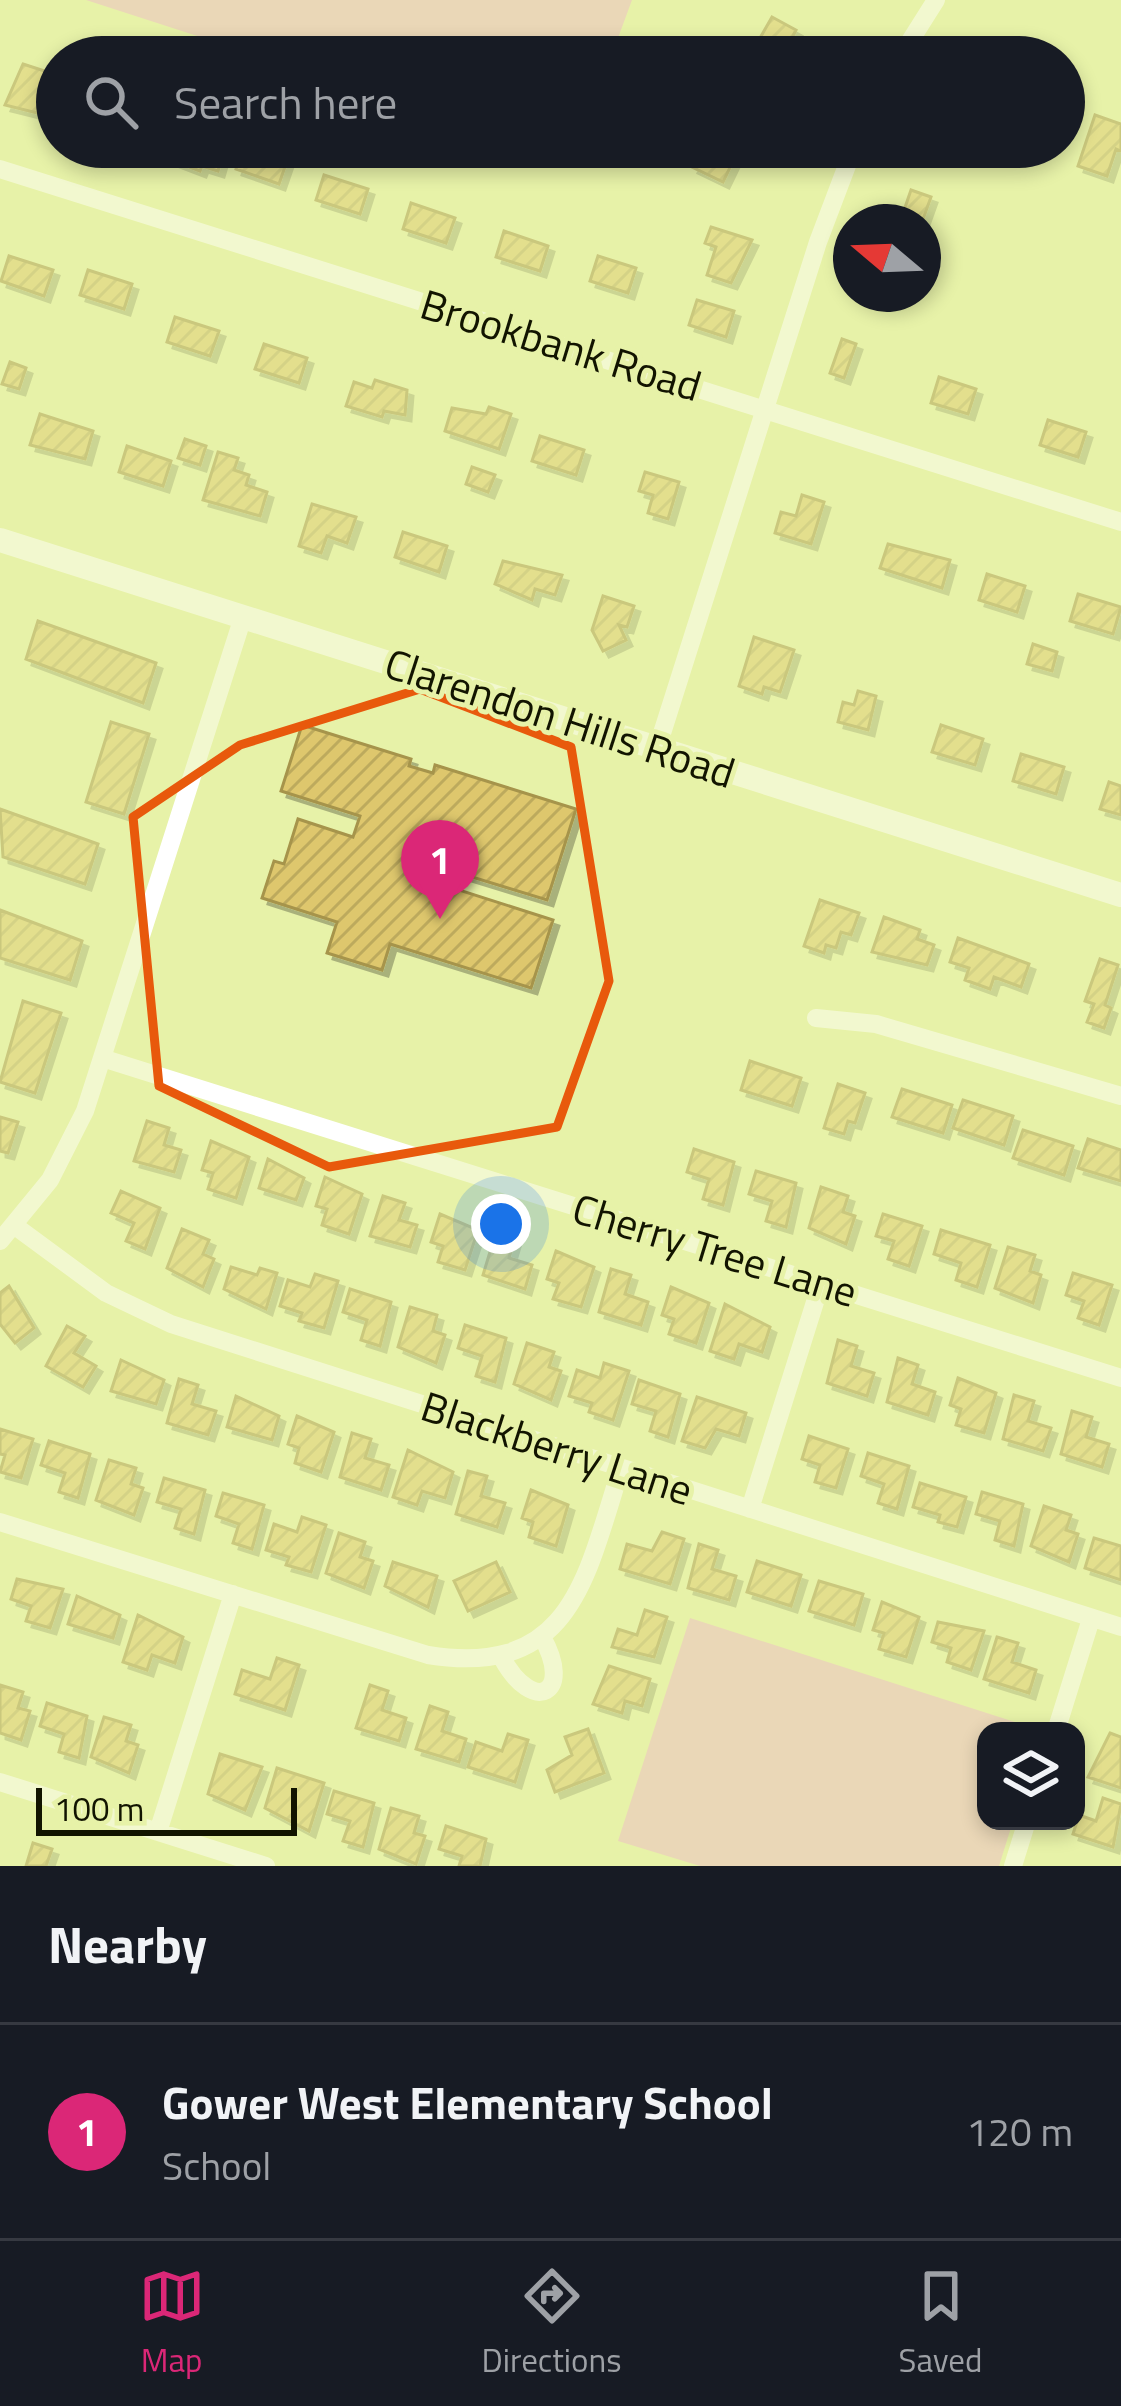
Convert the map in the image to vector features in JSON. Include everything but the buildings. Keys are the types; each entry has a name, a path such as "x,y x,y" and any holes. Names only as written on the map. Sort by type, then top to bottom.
{"street":[{"path":"914,36 937,0"},
{"path":"657,749 847,168"},
{"name":"Brookbank Road","path":"0,169 1121,522"},
{"name":"Clarendon Hills Road","path":"0,540 1121,895"},
{"path":"0,1241 69,1146 102,1058 243,617"},
{"path":"816,1018 876,1024 1121,1096"},
{"name":"Cherry Tree Lane","path":"102,1058 1121,1378"},
{"name":"Blackberry Lane","path":"15,1226 106,1293 171,1324 1121,1628"},
{"path":"750,1509 821,1283"},
{"path":"0,1522 428,1654 502,1658 542,1637 584,1581 621,1468"},
{"path":"158,1832 233,1594"},
{"path":"1059,1722 1091,1619"},
{"path":"502,1658 520,1688 533,1694 548,1691 556,1681 556,1663 542,1637"},
{"path":"0,1782 266,1866"},
{"path":"1013,1866 1025,1830"}],"highlighted area":[{"path":"420,689 571,747 609,981 557,1127 329,1167 159,1086 133,817 240,745"}],"shaded area":[{"path":"86,0 632,0 619,36 197,36"},
{"path":"690,1618 1015,1722 977,1722 977,1830 1010,1830 999,1866 700,1866 618,1841"}],"place":[{"name":"Gower West Elementary School","path":"440,919"}]}
